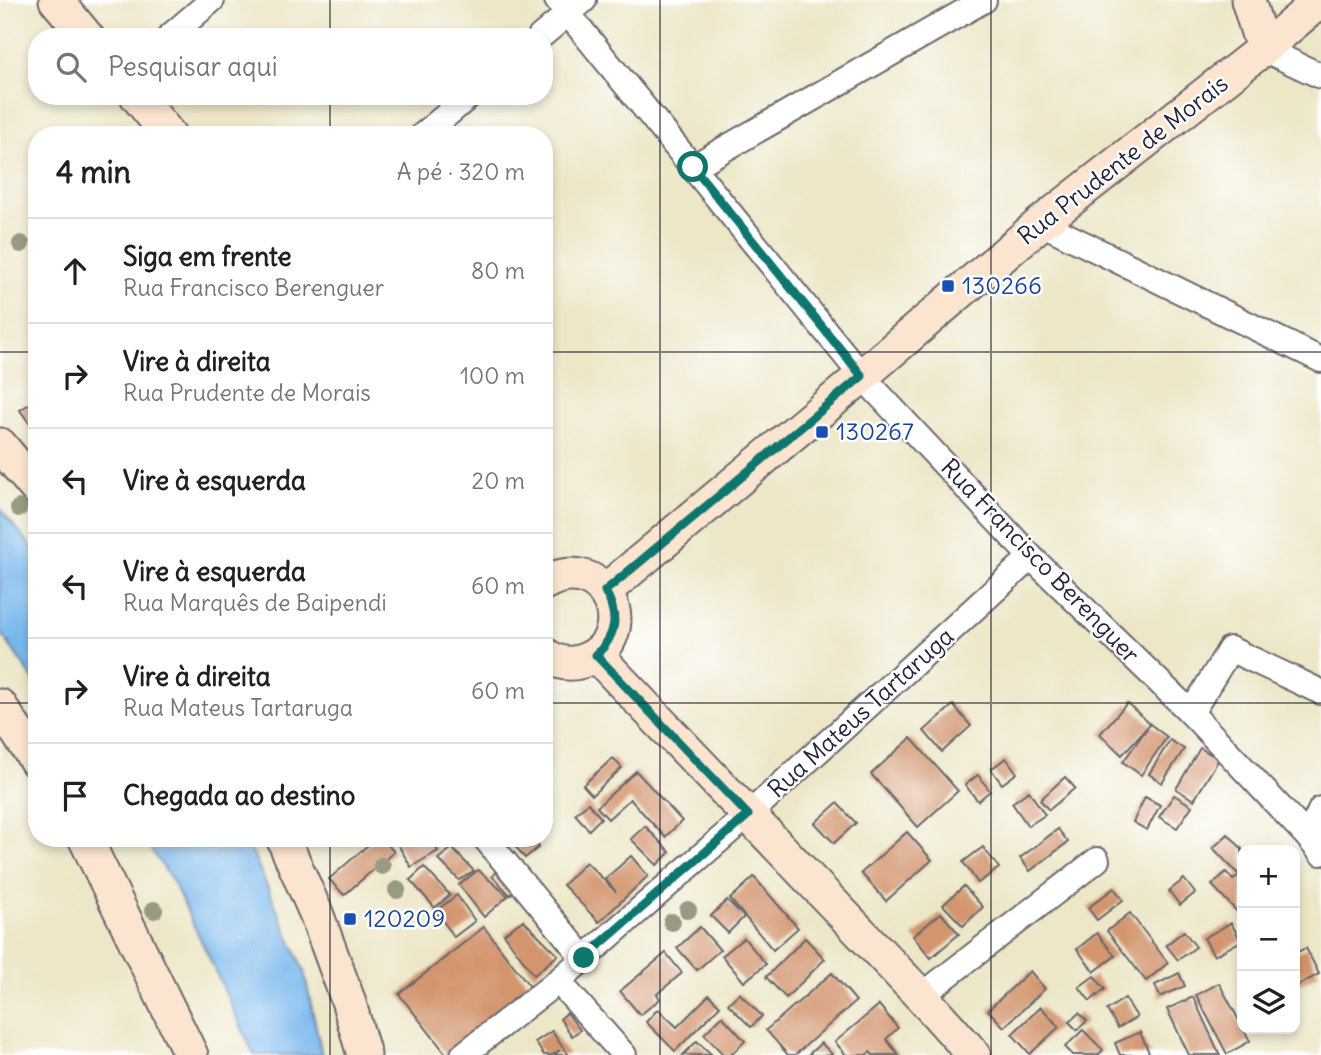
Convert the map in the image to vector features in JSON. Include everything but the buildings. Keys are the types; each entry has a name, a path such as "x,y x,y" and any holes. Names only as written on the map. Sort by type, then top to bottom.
{"street":[{"path":"56,0 79,28"},
{"path":"179,28 212,0"},
{"path":"693,167 984,0"},
{"path":"1248,0 1263,49 1321,76"},
{"name":"Rua Prudente de Morais","path":"605,591 1041,223 1263,49 1321,0"},
{"path":"548,28 570,4"},
{"name":"Rua Francisco Berenguer","path":"570,4 693,167 862,376 1031,557 1191,713 1314,845"},
{"path":"144,105 162,126"},
{"path":"434,126 458,105"},
{"path":"1041,223 1321,360"},
{"path":"0,445 28,478"},
{"name":"Rua Mateus Tartaruga","path":"463,1055 558,981 748,815 1031,557"},
{"path":"553,578 569,574 595,582 605,591 612,604 614,617 613,631 607,644 596,655 577,663 553,659"},
{"path":"1191,713 1230,649 1321,692"},
{"path":"596,655 974,1055"},
{"path":"0,706 28,748"},
{"path":"1314,845 1321,809"},
{"path":"89,847 191,1055"},
{"path":"287,847 316,913 348,1000 364,1055"},
{"path":"492,847 584,958"},
{"path":"921,996 1097,860"},
{"path":"558,981 624,1055"}],"water":[{"path":"0,509 28,542 28,672 0,631"},
{"path":"149,847 250,847 304,971 322,1055 254,1055 172,880"}],"place":[{"name":"130266","path":"948,286"},
{"name":"130267","path":"822,432"},
{"name":"120209","path":"350,919"}],"route":[{"path":"584,958 748,815 596,655 607,644 613,631 612,604 605,591 862,376 693,167"}]}
